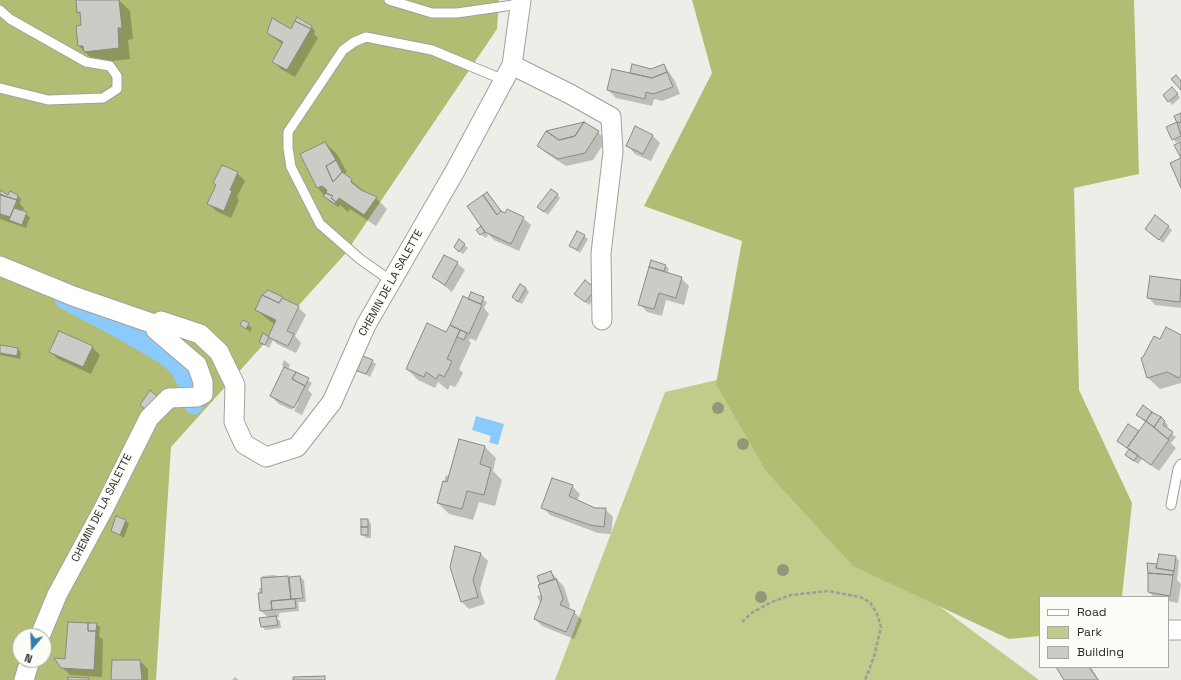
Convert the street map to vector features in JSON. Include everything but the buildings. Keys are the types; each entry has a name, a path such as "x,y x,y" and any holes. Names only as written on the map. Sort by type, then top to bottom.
{"street":[{"name":"CHEMIN DE LA SALETTE","path":"43,628 57,594 104,508 149,418 169,398 189,398 203,394 203,382 197,365 156,330 157,325 161,322 200,334 219,352 235,385 234,422 244,444 266,457 297,447 332,402 366,325 455,171 508,72 520,2"},
{"path":"508,72 570,94 611,117 613,152 601,252 602,320"},
{"path":"0,266 73,296 157,325"},
{"path":"1169,630 1181,630"},
{"path":"24,680 28,668"}],"lane":[{"path":"389,0 432,13 457,13 520,2"},
{"path":"0,10 10,19 86,62 110,66 117,76 117,89 103,98 48,100 0,88"},
{"path":"391,281 360,259 320,224 291,167 288,148 288,132 343,50 354,42 366,37 432,50 508,72"},
{"path":"1171,505 1178,469 1181,464"}],"path":[{"path":"742,622 753,612 774,601 791,595 828,591 843,592 870,602 877,614 881,627 874,657 866,680"}],"green space":[{"path":"0,0 499,0 497,29 345,254 171,447 156,680 0,680"},
{"path":"692,0 1134,0 1139,174 1074,188 1079,390 1132,503 1122,596 1039,596 1039,636 1009,639 853,566 766,471 716,384 742,241 644,206 712,73"},
{"path":"717,380 939,606 1039,680 555,680 665,392"}],"water":[{"path":"476,416 504,424 498,445 489,442 491,436 472,430"}],"waterway":[{"path":"64,299 163,354 179,367 188,385 194,405"}]}
